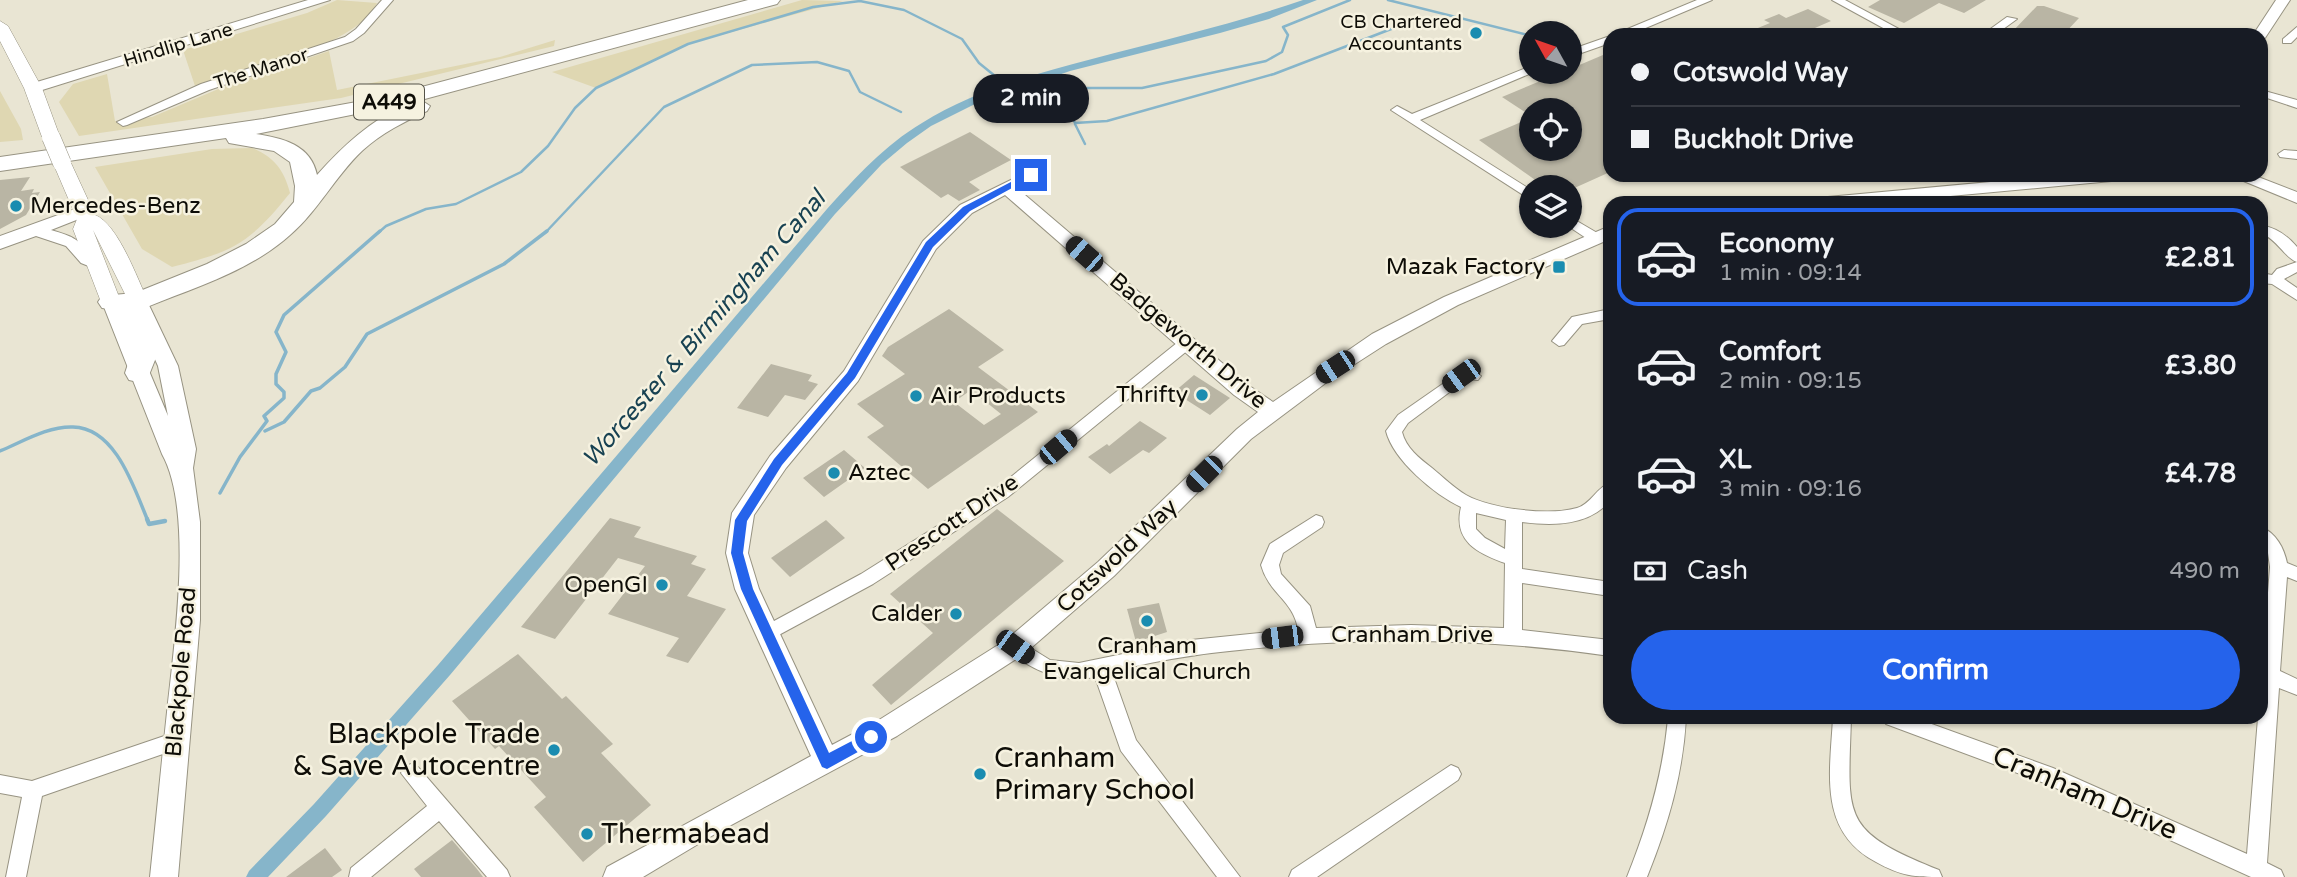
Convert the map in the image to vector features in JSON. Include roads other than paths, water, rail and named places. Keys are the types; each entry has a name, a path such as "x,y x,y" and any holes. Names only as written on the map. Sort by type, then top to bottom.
{"highway":[{"name":"A449","path":"0,152 233,122 368,98 460,77 741,0"},
{"name":"A449","path":"0,164 185,138 328,114 493,76 770,0"},
{"path":"111,302 138,301 255,250 283,229 341,160 370,134 431,100 493,76"},
{"path":"185,138 245,139 288,149 305,164 309,174 305,204"},
{"path":"138,301 130,310 144,355 138,373"}],"main road":[{"name":"Hindlip Lane","path":"33,88 323,0"},
{"path":"2265,28 2283,0"},
{"path":"0,26 33,88 51,137"},
{"name":"Blackpole Road","path":"51,137 85,215 83,229 138,373 173,454 183,468"},
{"path":"827,762 747,589 737,553 743,513 778,462 851,376 929,245 966,209 1031,175"},
{"path":"1893,196 2046,182"},
{"path":"2256,182 2297,198"},
{"name":"Badgeworth Drive","path":"1007,188 1241,390 1273,412"},
{"path":"0,243 35,234 85,215"},
{"name":"Blackpole Road","path":"85,215 98,223 104,231 168,366 185,449 183,468 190,565 188,620 164,877"},
{"path":"35,234 72,242 87,259 96,263"},
{"name":"Cotswold Way","path":"618,877 711,822 827,762 965,681 1015,647 1107,569 1244,434 1320,377 1402,326 1483,285 1602,234"}],"street":[{"name":"The Manor","path":"122,122 205,87 349,39 360,32 388,0"},
{"path":"1637,28 1707,0"},
{"path":"1837,0 1885,28"},
{"path":"1998,28 2011,19"},
{"path":"2287,41 2297,30"},
{"path":"1582,50 1603,42"},
{"path":"1411,119 1519,74"},
{"path":"2268,96 2278,101 2297,104"},
{"path":"1397,110 1519,188"},
{"path":"1582,226 1602,234"},
{"path":"2268,228 2297,258"},
{"path":"2268,279 2297,267"},
{"path":"2268,279 2297,295"},
{"path":"1559,341 1577,320 1603,315"},
{"name":"Prescott Drive","path":"769,632 867,579 1002,493 1188,342"},
{"path":"1473,376 1467,372 1403,419 1394,431 1396,443 1413,460 1470,504 1514,513 1569,518 1586,512 1603,498"},
{"path":"1470,504 1466,523 1468,531 1513,567 1603,587"},
{"path":"1513,636 1514,513"},
{"path":"1307,522 1276,549 1270,565 1273,577 1304,611 1308,635"},
{"path":"2265,872 2271,676 2288,570 2268,542"},
{"name":"Cranham Drive","path":"1015,647 1045,668 1073,671 1102,669 1126,661 1208,646 1308,635 1410,632 1513,636 1603,647"},
{"path":"1102,669 1128,744 1230,877"},
{"path":"2271,676 2297,687"},
{"path":"1637,877 1661,818 1677,724"},
{"path":"1842,724 1839,795 1846,822 1873,852 1932,877"},
{"name":"Cranham Drive","path":"1909,724 2053,777 2265,872"},
{"path":"0,784 32,790 176,741"},
{"path":"411,773 500,877"},
{"path":"1299,877 1451,774"},
{"path":"16,877 32,805 32,790"},
{"path":"358,875 440,808"}],"waterway":[{"name":"Worcester & Birmingham Canal","path":"255,877 383,741 831,212 878,162 903,141 927,124 971,102 1018,84 1217,30 1312,0"},
{"path":"1350,0 1283,27 1288,35 1282,52 1266,61 1142,88 1057,88 1075,123 1107,121 1274,74 1412,21"},
{"path":"1388,0 1519,33"},
{"path":"378,233 386,226 426,209 456,204 521,172 548,146 575,108 596,88 688,44 813,7 860,1 904,10 962,39 979,63 995,76"},
{"path":"547,231 664,107 752,65 817,62 849,71 860,92 901,112"},
{"path":"1075,124 1085,144"},
{"path":"220,493 240,457 267,421 264,416 284,398 284,392 276,384 276,374 286,352 276,332 284,315 380,231"},
{"path":"265,431 284,422 311,391 320,388 345,367 367,334 504,264 547,231"},
{"path":"0,451 54,429 73,427 88,430 101,437 112,448 129,477 148,521"},
{"path":"147,519 149,524 165,521"}],"place":[{"name":"CB Chartered Accountants","path":"1476,33"},
{"name":"Mercedes-Benz","path":"16,206"},
{"name":"Mazak Factory","path":"1559,267"},
{"name":"Thrifty","path":"1202,395"},
{"name":"Air Products","path":"916,396"},
{"name":"Aztec","path":"834,473"},
{"name":"OpenGI","path":"662,585"},
{"name":"Calder","path":"956,614"},
{"name":"Cranham Evangelical Church","path":"1147,621"},
{"name":"Blackpole Trade & Save Autocentre","path":"554,750"},
{"name":"Cranham Primary School","path":"980,774"},
{"name":"Thermabead","path":"587,834"}]}
